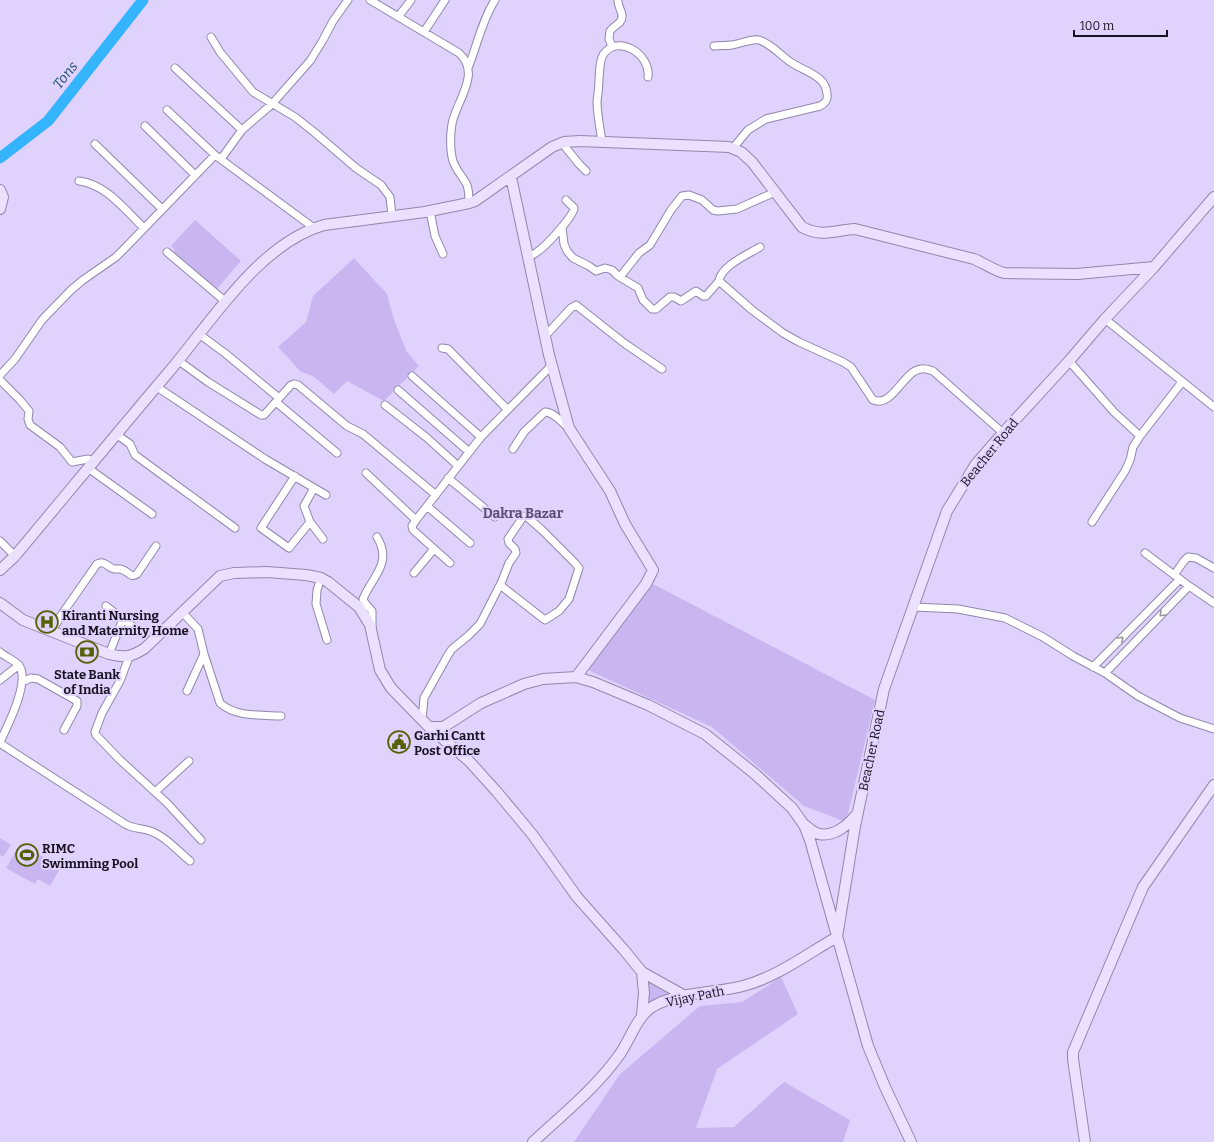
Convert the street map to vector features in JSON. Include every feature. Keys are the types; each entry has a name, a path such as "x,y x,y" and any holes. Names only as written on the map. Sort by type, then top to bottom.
{"street":[{"path":"0,375 15,359 42,320 72,290 83,280 116,257 195,175 218,157 242,130 272,104 310,61 333,21 348,0"},
{"path":"370,0 459,53 465,60 468,68"},
{"path":"398,17 411,0"},
{"path":"424,32 446,0"},
{"path":"469,203 467,186 453,161 451,126 453,117 466,89 468,68 487,15 495,0"},
{"path":"612,46 609,39 610,30 622,19 622,14 617,3 618,0"},
{"path":"211,37 220,52 253,92 295,117 356,168 381,186 390,197 392,216"},
{"path":"714,46 731,45 758,40 767,44 792,63 824,82 827,89 828,98 825,104 766,120 748,130 733,148"},
{"path":"602,141 597,102 600,70 603,56 608,48 612,46 624,46 635,50 646,61 649,70 648,77"},
{"path":"175,68 242,130"},
{"path":"167,110 218,157 314,228"},
{"path":"145,126 195,175"},
{"path":"0,570 15,556 226,302 256,268 273,252 314,228 324,225 430,211 475,201 511,178 552,147 562,143 602,141 733,148 741,152 752,162 802,227 812,233 826,234 855,229 974,259 986,264 996,271 1004,273 1077,274 1154,267"},
{"path":"562,143 586,171"},
{"path":"95,144 162,209"},
{"path":"511,178 545,336 569,428"},
{"path":"80,181 89,182 97,186 119,204 144,228"},
{"path":"0,209 2,203 1,191"},
{"path":"620,277 639,253 650,245 671,210 685,194 702,200 713,210 718,211 737,209 775,192"},
{"name":"Beacher Road","path":"837,937 858,812 884,689 947,511 976,464 1069,362 1105,319 1154,267 1214,197"},
{"path":"529,256 540,250 562,227 574,210 573,206 566,200"},
{"path":"430,211 435,236 443,254"},
{"path":"562,227 564,244 567,251 573,258 596,271 609,268 638,288 643,300 653,310 659,307 670,297 674,297 682,301 696,291 703,296 706,296 719,281 723,271 760,247"},
{"path":"167,252 226,302"},
{"path":"719,281 752,310 783,333 851,367 873,400 877,402 883,401 891,396 916,370 923,368 933,372 1003,433"},
{"path":"545,336 571,308 576,305 624,343 662,369"},
{"path":"1105,319 1214,407"},
{"path":"199,334 278,400 337,453"},
{"path":"442,348 448,349 507,409"},
{"path":"178,361 208,382 261,415 267,413 291,385 294,384 300,386 347,426 363,434 436,495"},
{"path":"1069,362 1114,412 1140,436"},
{"path":"450,563 413,530 412,526 468,451 507,409 552,365"},
{"path":"412,376 481,437"},
{"path":"0,380 26,406 29,411 28,419 30,424 60,447 72,462 88,459 90,464 152,514"},
{"path":"1092,522 1125,471 1130,460 1133,447 1140,436 1182,382"},
{"path":"156,387 265,460 326,495"},
{"path":"398,390 468,451"},
{"path":"385,405 426,437 457,465"},
{"path":"513,449 524,432 545,412 553,414 569,428 610,491 625,524 653,570 646,584 576,677"},
{"path":"116,434 130,444 135,455 235,528"},
{"path":"366,473 416,520"},
{"path":"294,476 261,528 289,548 310,522"},
{"path":"448,478 495,517"},
{"path":"314,488 304,506 310,522 323,539"},
{"path":"427,506 470,543"},
{"path":"425,723 424,698 452,649 480,624 500,585 509,563 516,553 515,549 508,543 508,539 524,516 542,530 579,568 569,599 559,611 545,620 500,585"},
{"path":"371,632 373,622 372,611 363,599 382,562 382,550 377,537"},
{"path":"0,541 15,556"},
{"path":"52,631 97,564 100,562 105,562 114,569 121,569 131,576 135,576 156,546"},
{"path":"414,572 434,549"},
{"path":"1145,553 1214,603"},
{"path":"1093,667 1177,577 1184,561 1188,557 1196,558 1214,568"},
{"path":"0,603 23,620 109,654 129,656 137,654 145,648 220,576 227,574 267,572 306,575 321,578 328,582 359,607 370,625 380,670 391,688 425,723 469,761 497,792 532,834 577,897 642,972 685,996"},
{"path":"321,578 317,590 316,604 327,640"},
{"path":"1105,673 1189,586"},
{"path":"106,606 133,627"},
{"path":"914,607 958,609 1005,618 1043,637 1073,656 1105,673 1138,696 1180,718 1214,729"},
{"path":"183,613 198,629 204,654 220,703 232,711 281,716"},
{"path":"109,654 123,619"},
{"path":"0,652 19,665 22,682 13,715 1,740 1,744 125,824 133,828 150,831 190,861"},
{"path":"187,691 204,654"},
{"path":"129,656 120,681 102,713 96,734 119,759 155,792 201,840"},
{"path":"0,680 19,665"},
{"path":"425,723 441,727 445,726 481,703 524,684 543,680 576,677 593,682 648,705 705,734 755,774 792,808 804,825 810,840 868,1046 885,1087 911,1142"},
{"path":"22,682 31,678 38,679 77,702 77,706 64,730"},
{"path":"155,792 189,761"},
{"path":"1085,1142 1073,1052 1143,886 1214,785"},
{"path":"804,825 817,834 825,834 837,831 848,825 858,812"},
{"name":"Vijay Path","path":"642,1014 653,1006 672,999 743,986 768,978 837,937"},
{"path":"533,1142 592,1087 620,1054 642,1014 644,993 642,972"}],"shaded area":[{"path":"195,220 241,261 215,291 173,253 175,250 171,246"},
{"path":"354,258 387,294 394,320 407,352 419,366 384,401 347,381 334,394 313,376 301,372 278,347 306,322 313,296"},
{"path":"653,584 875,700 846,822 804,806 712,727 588,670"},
{"name":"RIMC Swimming Pool","path":"0,838 11,845 3,857 0,855"},
{"name":"RIMC Swimming Pool","path":"20,844 61,867 50,886 38,879 35,884 6,868"},
{"path":"781,977 798,1014 717,1069 696,1128 734,1127 784,1082 850,1120 843,1142 574,1142 620,1074 700,1006 742,1002"},
{"path":"647,980 671,994 647,1004"}],"waterway":[{"name":"Tons","path":"0,158 48,121 143,0"}],"place":[{"name":"Kiranti Nursing and Maternity Home","path":"47,622"},
{"name":"State Bank of India","path":"87,652"},
{"name":"Garhi Cantt Post Office","path":"399,742"},
{"name":"RIMC Swimming Pool","path":"27,855"}],"district":[{"name":"Dakra Bazar","path":"523,513"}]}
